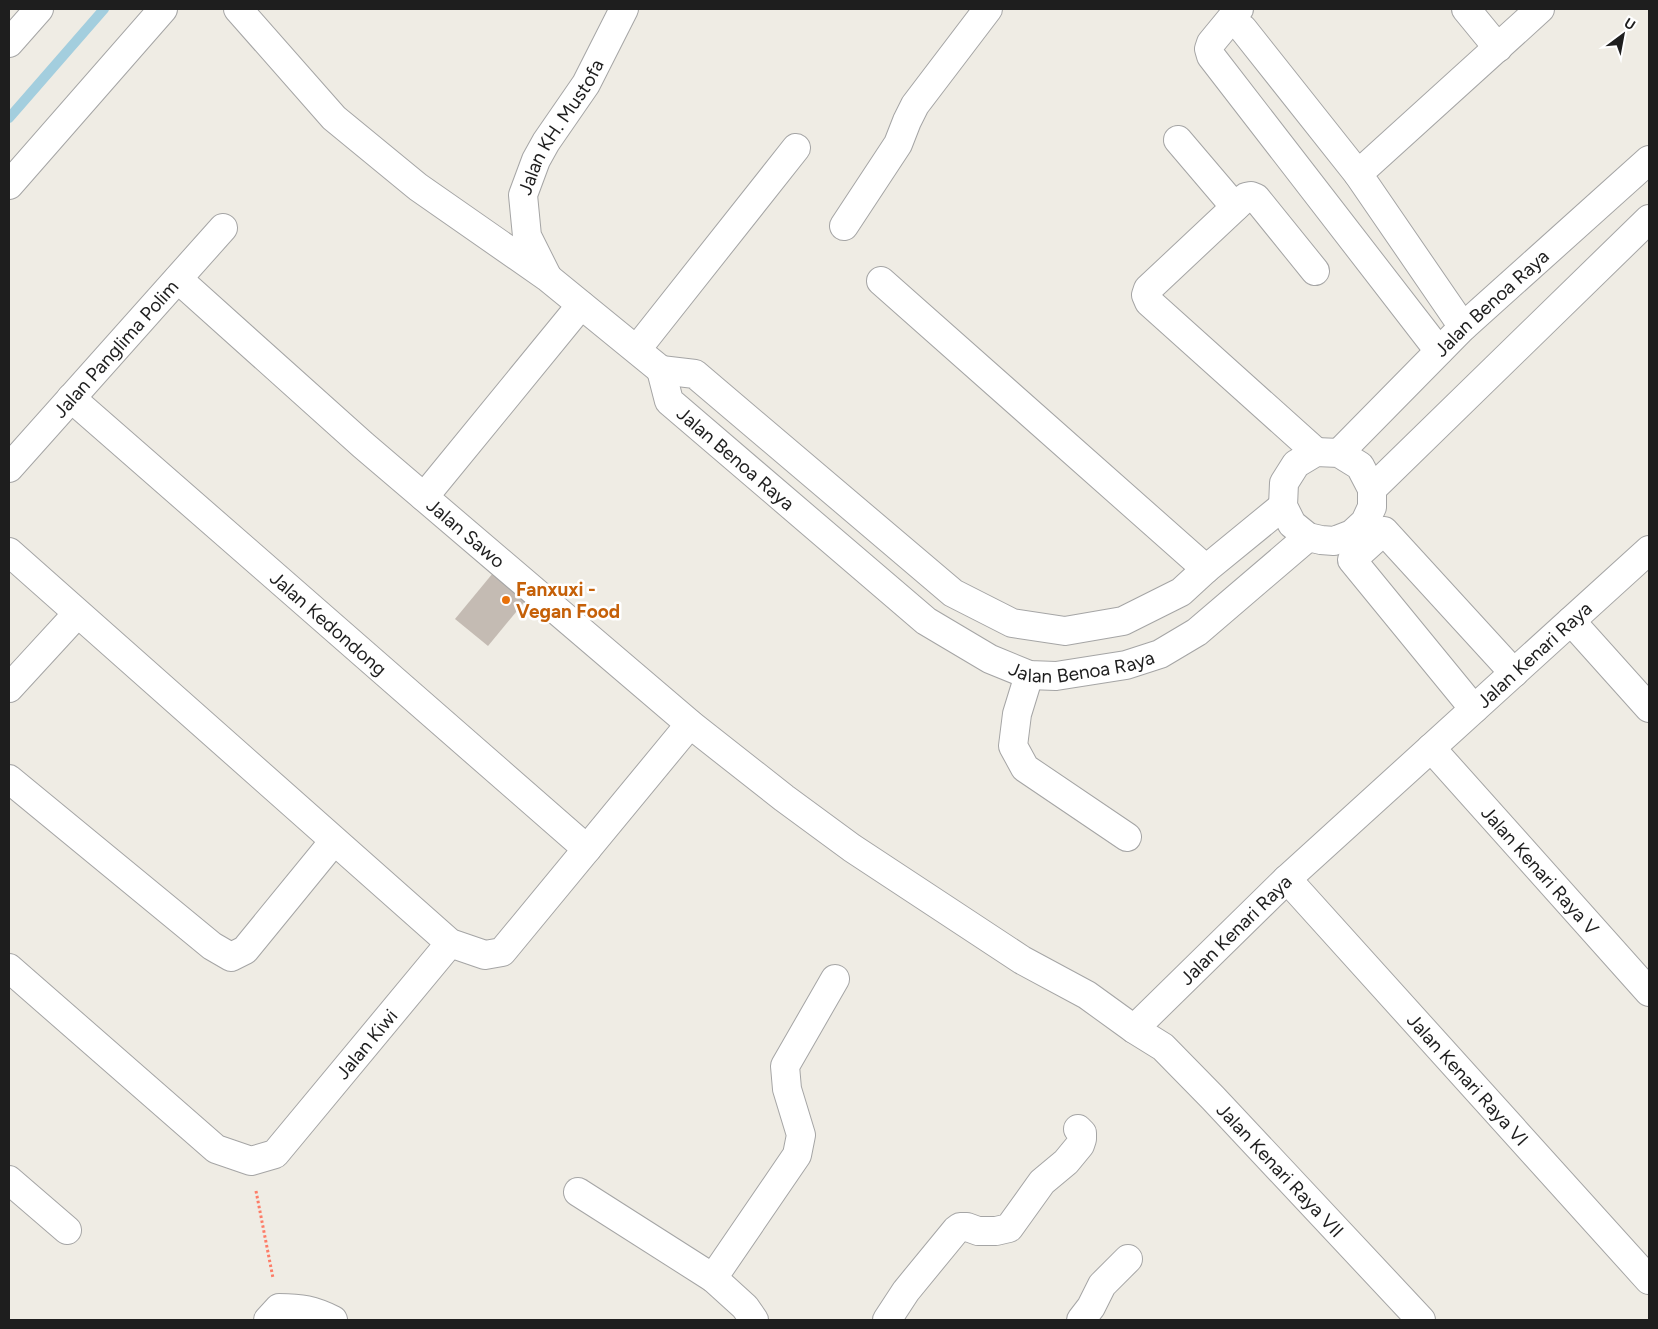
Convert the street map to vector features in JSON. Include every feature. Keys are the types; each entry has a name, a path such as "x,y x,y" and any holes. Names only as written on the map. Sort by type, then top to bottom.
{"street":[{"path":"9,43 39,9"},
{"path":"9,185 163,9"},
{"path":"238,9 334,118 418,187 547,277 661,370"},
{"name":"Jalan KH. Mustofa","path":"547,277 527,236 523,195 536,160 546,142 586,84 624,9"},
{"path":"844,226 898,144 916,105 988,9"},
{"path":"1466,9 1498,48"},
{"path":"1358,174 1540,9"},
{"path":"1439,351 1211,56 1209,49 1211,43 1241,19 1358,174 1463,327"},
{"path":"1178,140 1235,207"},
{"path":"637,349 796,148"},
{"name":"Jalan Benoa Raya","path":"1327,452 1649,160"},
{"path":"1315,271 1256,198 1251,196 1246,197 1148,289 1146,295 1149,302 1327,452 1360,466 1372,489 1372,507 1365,522 1352,534 1334,541 1308,537 1292,524 1283,506 1284,483 1296,464 1327,452"},
{"path":"1372,489 1649,219"},
{"name":"Jalan Panglima Polim","path":"9,468 223,228"},
{"name":"Jalan Sawo","path":"178,279 288,380 424,497 690,724 784,798 860,854 1022,960 1087,995 1134,1029"},
{"path":"881,281 1206,569"},
{"path":"424,497 581,305"},
{"name":"Jalan Benoa Raya","path":"1283,506 1180,592 1123,621 1064,631 1012,623 953,593 695,374 661,370 668,402 926,620 990,659 1029,675 1056,676 1126,665 1160,654 1197,632 1308,537"},
{"name":"Jalan Kedondong","path":"71,398 587,849"},
{"path":"1474,709 1352,560 1384,531 1514,673"},
{"name":"Jalan Kenari Raya","path":"1134,1029 1287,878 1649,550"},
{"path":"9,552 450,943 485,955 502,952 690,724"},
{"path":"9,688 77,614"},
{"path":"1571,621 1649,708"},
{"path":"1029,675 1017,714 1013,746 1025,768 1127,837"},
{"name":"Jalan Kenari Raya V","path":"1431,748 1649,992"},
{"path":"9,779 212,946 231,956 245,950 334,841"},
{"name":"Jalan Kenari Raya VI","path":"1287,878 1649,1280"},
{"name":"Jalan Kiwi","path":"251,1161 275,1154 450,943"},
{"path":"9,968 216,1149 251,1161"},
{"path":"713,1278 797,1155 801,1135 787,1090 785,1066 834,979"},
{"name":"Jalan Kenari Raya VII","path":"1134,1029 1163,1048 1206,1091 1421,1320"},
{"path":"887,1320 906,1291 956,1230 967,1227 978,1231 996,1231 1009,1228 1042,1182 1066,1162 1080,1145 1082,1133 1078,1129"},
{"path":"9,1180 67,1230"},
{"path":"578,1192 713,1278 745,1307 754,1320"},
{"path":"1081,1320 1091,1307 1102,1285 1128,1259"},
{"path":"273,1314 300,1308 333,1320"}],"path":[{"path":"251,1161 273,1314"}],"building":[{"path":"493,573 526,600 488,646 455,619"}],"waterway":[{"path":"9,118 104,9"}],"place":[{"name":"Fanxuxi - Vegan Food","path":"506,600"}]}
